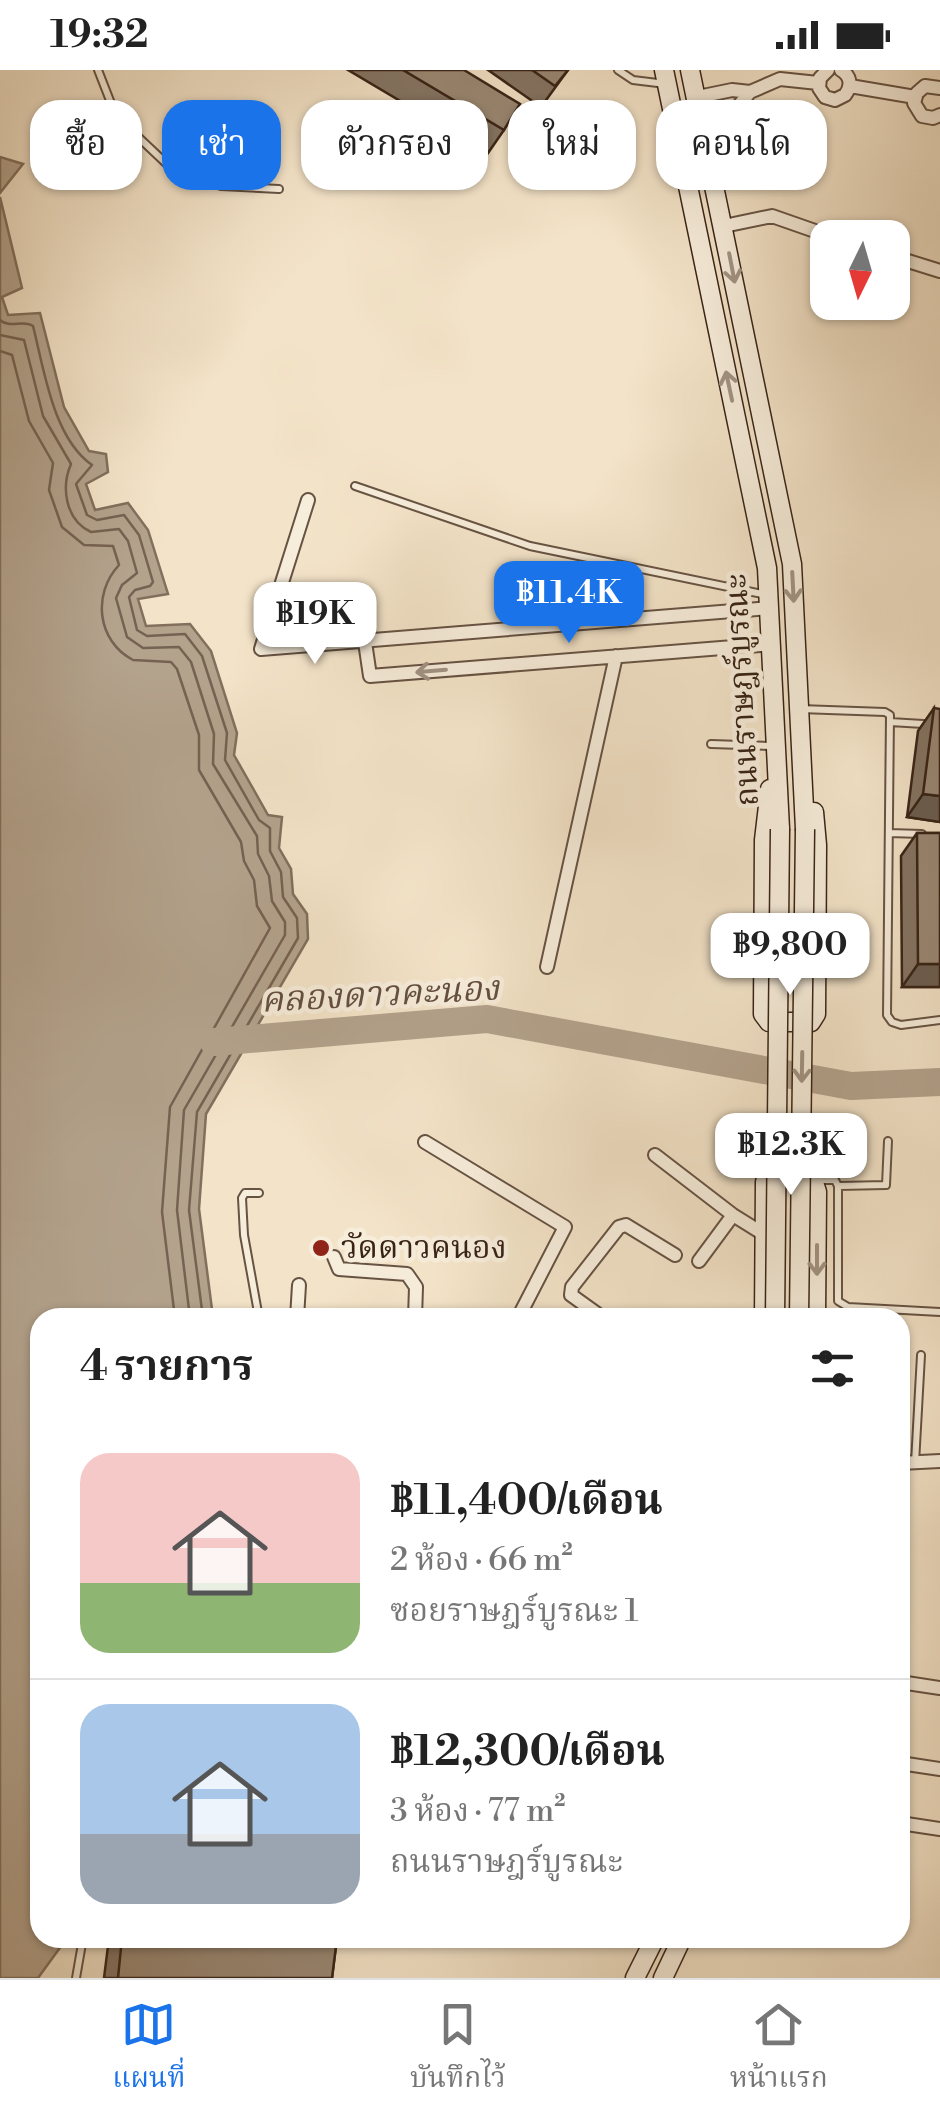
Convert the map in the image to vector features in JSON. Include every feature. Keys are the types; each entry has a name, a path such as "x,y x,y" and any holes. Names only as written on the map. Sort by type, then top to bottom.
{"main road":[{"name":"ถนนราษฎร์บูรณะ","path":"690,70 699,100"},
{"name":"ถนนราษฎร์บูรณะ","path":"666,77 767,568 780,829 775,1308"},
{"name":"ถนนราษฎร์บูรณะ","path":"717,190 792,564 805,830 798,1308"},
{"path":"742,446 767,441"},
{"path":"774,766 764,820 763,1014 769,1022 810,1022 816,1014 817,845 812,798 802,764"},
{"path":"764,1308 766,1182 771,1174 811,1174 816,1180 816,1308"},
{"path":"635,1978 651,1948"},
{"path":"663,1978 677,1948"}],"street":[{"path":"818,83 828,70"},
{"path":"818,83 825,97 836,100 845,95 850,86 848,76 841,70"},
{"path":"743,100 750,92 780,79 818,83"},
{"path":"850,86 915,98"},
{"path":"940,88 925,86 915,98 922,116 940,115"},
{"path":"698,96 732,90 750,92"},
{"path":"724,226 772,216 810,229"},
{"path":"910,262 940,271"},
{"path":"308,500 261,649 768,602"},
{"path":"365,642 370,676 772,644"},
{"path":"547,967 616,656"},
{"path":"425,1142 565,1227 523,1308"},
{"path":"655,1155 732,1215 765,1234"},
{"path":"699,1261 732,1215"},
{"path":"589,1308 571,1294 572,1287 619,1226 626,1225 675,1254"},
{"path":"334,1258 339,1269 407,1274 416,1287 415,1308"},
{"path":"298,1308 299,1285"},
{"path":"910,1463 940,1461"},
{"path":"910,1684 940,1688"},
{"path":"910,1765 940,1770"},
{"path":"910,1824 940,1828"}],"lane":[{"path":"98,70 116,116 162,160"},
{"path":"618,70 644,83 666,77"},
{"path":"355,486 530,546 768,602"},
{"path":"799,709 886,712 890,722 888,1016 892,1022 901,1024 940,1020"},
{"path":"890,722 940,725"},
{"path":"711,744 774,746"},
{"path":"889,833 940,835"},
{"path":"838,1186 886,1185 888,1141"},
{"path":"816,1180 835,1180 838,1186 838,1301 848,1307 866,1308"},
{"path":"257,1308 244,1236 242,1198 244,1193 259,1192"},
{"path":"910,1310 940,1312"},
{"path":"915,1463 921,1355"},
{"path":"76,1978 81,1948"}],"water":[{"path":"0,157 23,164 0,193"},
{"path":"0,197 22,288 2,297 8,315 40,313 64,407 89,451 106,454 108,472 86,484 95,510 128,503 148,530 168,594 138,599 146,626 190,624 211,651 237,733 234,755 268,815 282,817 279,848 291,869 293,894 307,914 308,939 206,1114 199,1209 212,1308 30,1308 30,1948 60,1948 38,1978 0,1978"}],"building":[{"path":"403,70 464,70 513,100 508,100 508,124 504,130 488,120 488,100 454,100"},
{"path":"532,70 568,70 555,86"},
{"path":"934,708 940,709 940,796 923,794"},
{"path":"917,833 940,833 940,964 918,964"},
{"path":"121,1948 336,1948 332,1978 118,1978"}],"waterway":[{"name":"คลองดาวคะนอง","path":"214,1042 487,1019 851,1086 940,1082"}],"place":[{"name":"วัดดาวคนอง","path":"321,1248"}]}
